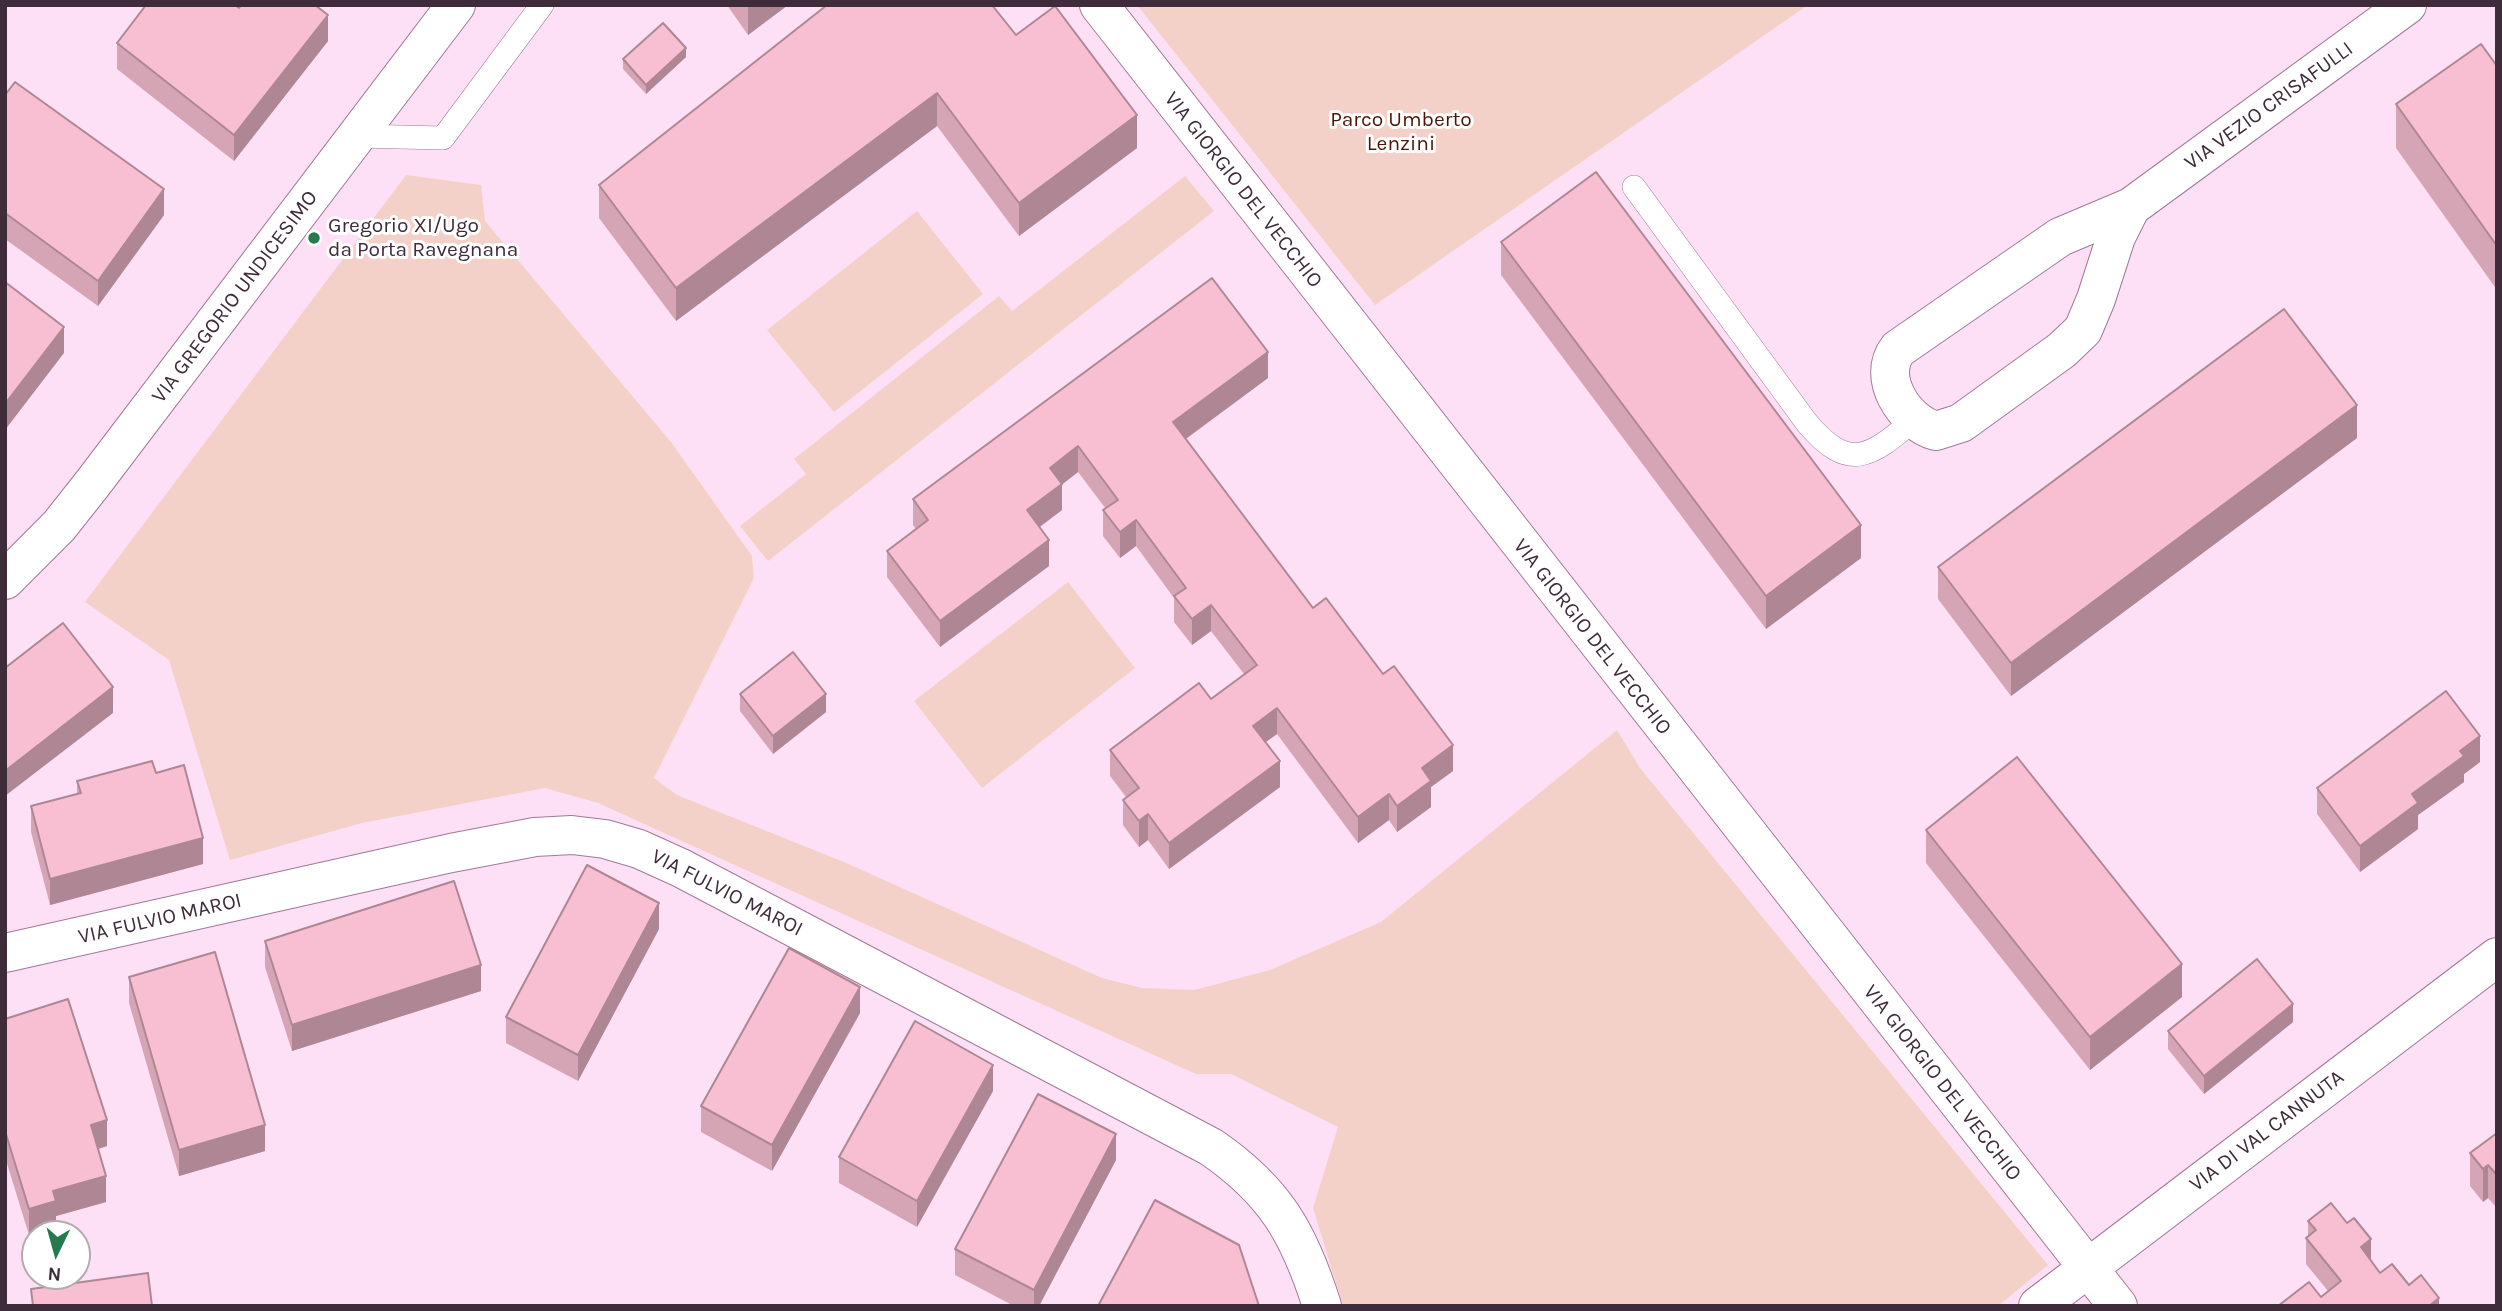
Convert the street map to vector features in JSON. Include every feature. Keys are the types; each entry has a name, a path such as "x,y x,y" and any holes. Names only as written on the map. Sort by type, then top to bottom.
{"street":[{"name":"VIA GREGORIO UNDICESIMO","path":"5,580 68,516 456,5"},
{"name":"VIA GIORGIO DEL VECCHIO","path":"1099,5 2118,1306"},
{"name":"VIA VEZIO CRISAFULLI","path":"1915,419 1890,384 1888,370 1899,349 2060,237 2131,207 2407,5"},
{"path":"1915,419 1936,430 1961,423 2074,340 2091,315 2110,252 2131,207"},
{"name":"VIA FULVIO MAROI","path":"5,953 451,853 535,837 572,835 623,844 681,868 1212,1147 1257,1183 1287,1219 1302,1248 1322,1306"},
{"name":"VIA DI VAL CANNUTA","path":"2038,1306 2497,957"}],"lane":[{"path":"357,136 443,138 542,5"},
{"path":"1634,187 1807,423 1834,451 1861,456 1884,445 1915,419"}],"green space":[{"name":"Parco Umberto Lenzini","path":"1137,5 1808,5 1375,305"},
{"path":"406,175 481,185 485,221 671,442 752,556 754,578 654,778 677,795 844,862 1102,978 1142,988 1194,990 1270,970 1381,922 1617,730 1640,768 2048,1265 1998,1306 1343,1306 1313,1208 1338,1127 1231,1074 1196,1074 598,803 545,788 362,823 230,860 169,660 85,602"},
{"path":"1185,176 1214,211 768,561 740,526 806,474 794,459 999,296 1012,311"},
{"path":"917,211 983,294 834,412 767,330"},
{"path":"1068,582 1135,668 982,788 914,701"}],"building":[{"path":"146,5 235,5 239,8 241,5 315,5 328,15 234,135 117,43"},
{"path":"827,5 992,5 1016,35 1055,6 1137,115 1019,203 937,93 676,288 599,185"},
{"path":"663,23 686,48 646,85 623,59"},
{"path":"2481,44 2497,66 2497,246 2396,104"},
{"path":"15,82 164,189 98,281 5,213 5,95"},
{"path":"1596,172 1861,525 1766,596 1501,242"},
{"path":"1212,278 1268,352 1173,422 1313,608 1326,598 1383,674 1394,666 1453,745 1422,768 1431,781 1397,806 1389,794 1358,817 1277,708 1253,726 1280,761 1169,843 1148,814 1139,821 1123,800 1139,788 1110,750 1199,683 1211,699 1257,665 1211,605 1192,619 1174,596 1186,588 1136,520 1120,532 1103,510 1118,500 1078,446 1050,468 1062,484 1027,510 1049,540 940,621 887,551 928,520 913,499"},
{"path":"5,282 64,327 5,404"},
{"path":"2284,309 2357,405 2011,663 1938,567"},
{"path":"63,623 113,687 5,771 5,668"},
{"path":"793,652 826,694 773,736 740,694"},
{"path":"2446,691 2480,736 2460,751 2464,756 2412,794 2418,803 2360,846 2317,788"},
{"path":"2017,757 2182,964 2090,1037 1926,830"},
{"path":"152,761 156,773 184,765 203,838 50,879 31,806 81,793 77,781"},
{"path":"587,865 659,903 578,1055 506,1017"},
{"path":"454,881 481,965 292,1025 265,941"},
{"path":"789,948 860,987 772,1145 701,1106"},
{"path":"215,952 265,1125 179,1150 129,977"},
{"path":"2257,959 2293,1004 2204,1076 2168,1031"},
{"path":"68,999 107,1120 91,1125 106,1176 53,1191 56,1201 29,1209 5,1131 5,1019"},
{"path":"915,1021 993,1065 917,1201 839,1157"},
{"path":"1038,1094 1116,1134 1034,1290 955,1249"},
{"path":"2497,1133 2497,1175 2488,1165 2483,1169 2470,1153"},
{"path":"1155,1200 1239,1245 1259,1306 1098,1306"},
{"path":"2331,1203 2347,1223 2354,1218 2371,1239 2361,1247 2380,1273 2392,1264 2409,1285 2421,1275 2439,1298 2429,1306 2278,1306 2309,1282 2321,1297 2341,1281 2306,1238 2316,1230 2308,1221"},
{"path":"148,1273 152,1306 33,1306 31,1290 91,1290 91,1281"}],"place":[{"name":"Gregorio XI/Ugo da Porta Ravegnana","path":"314,238"}]}
